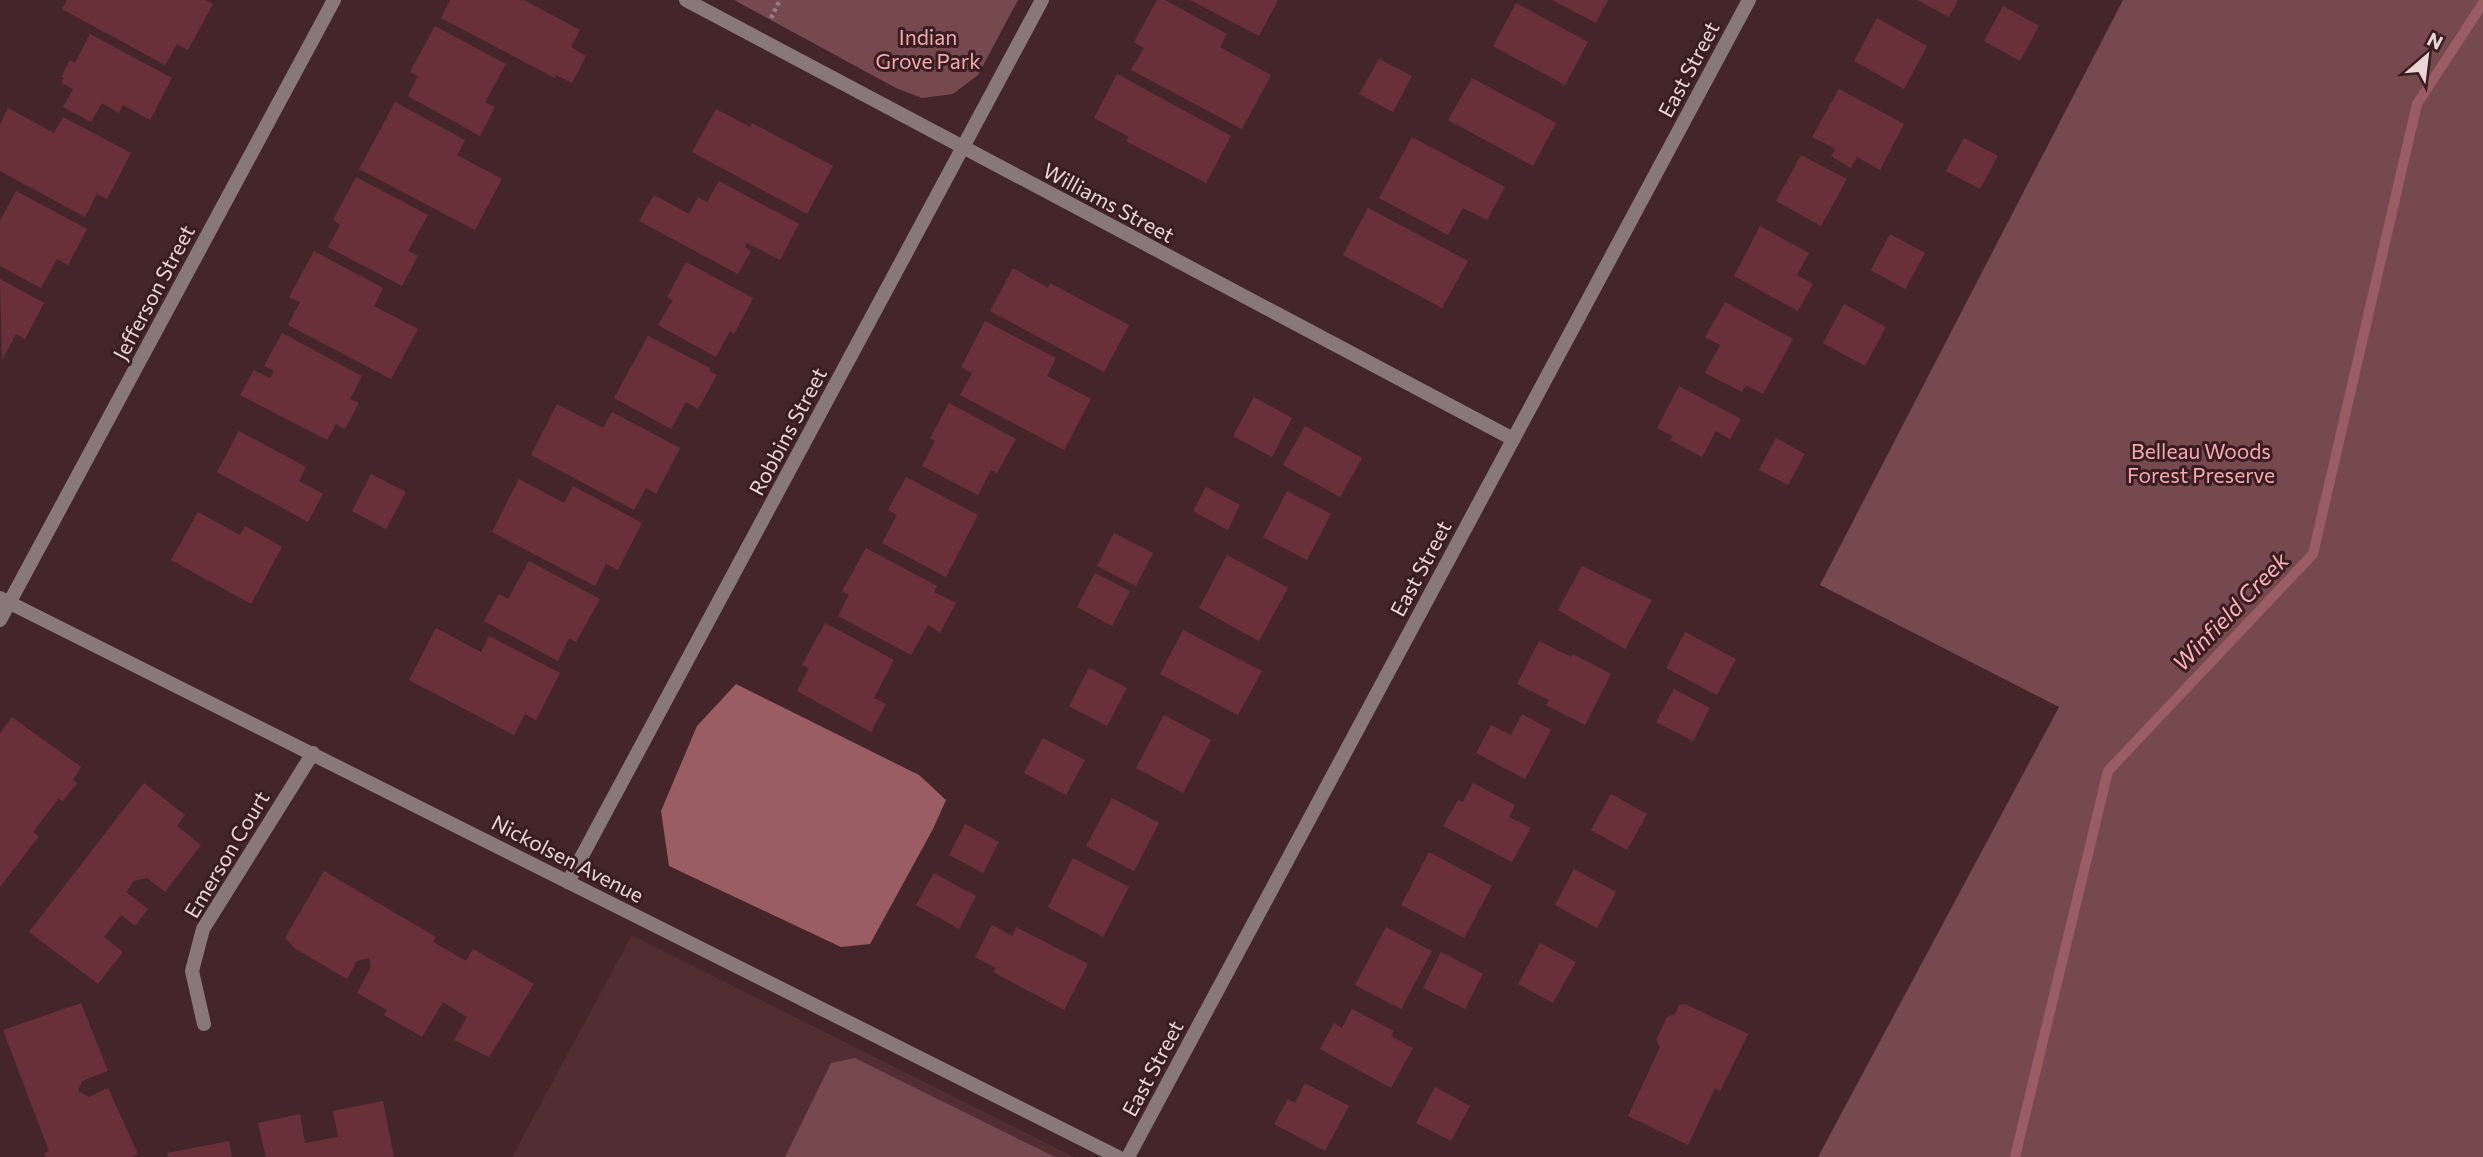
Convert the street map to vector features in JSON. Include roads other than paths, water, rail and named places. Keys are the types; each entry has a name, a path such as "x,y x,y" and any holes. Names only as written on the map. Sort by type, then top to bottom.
{"street":[{"name":"Jefferson Street","path":"0,620 5,601 334,0"},
{"name":"Williams Street","path":"686,0 1513,439"},
{"name":"Robbins Street","path":"568,882 1042,0"},
{"name":"East Street","path":"1129,1157 1749,0"},
{"name":"Nickolsen Avenue","path":"5,601 1118,1157"},
{"name":"Emerson Court","path":"204,1024 192,971 203,929 313,753"}],"waterway":[{"name":"Winfield Creek","path":"2015,1157 2108,771 2313,554 2417,104 2483,3"}],"park label":[{"name":"Indian Grove Park","path":"928,48"},
{"name":"Belleau Woods Forest Preserve","path":"2201,462"}]}
